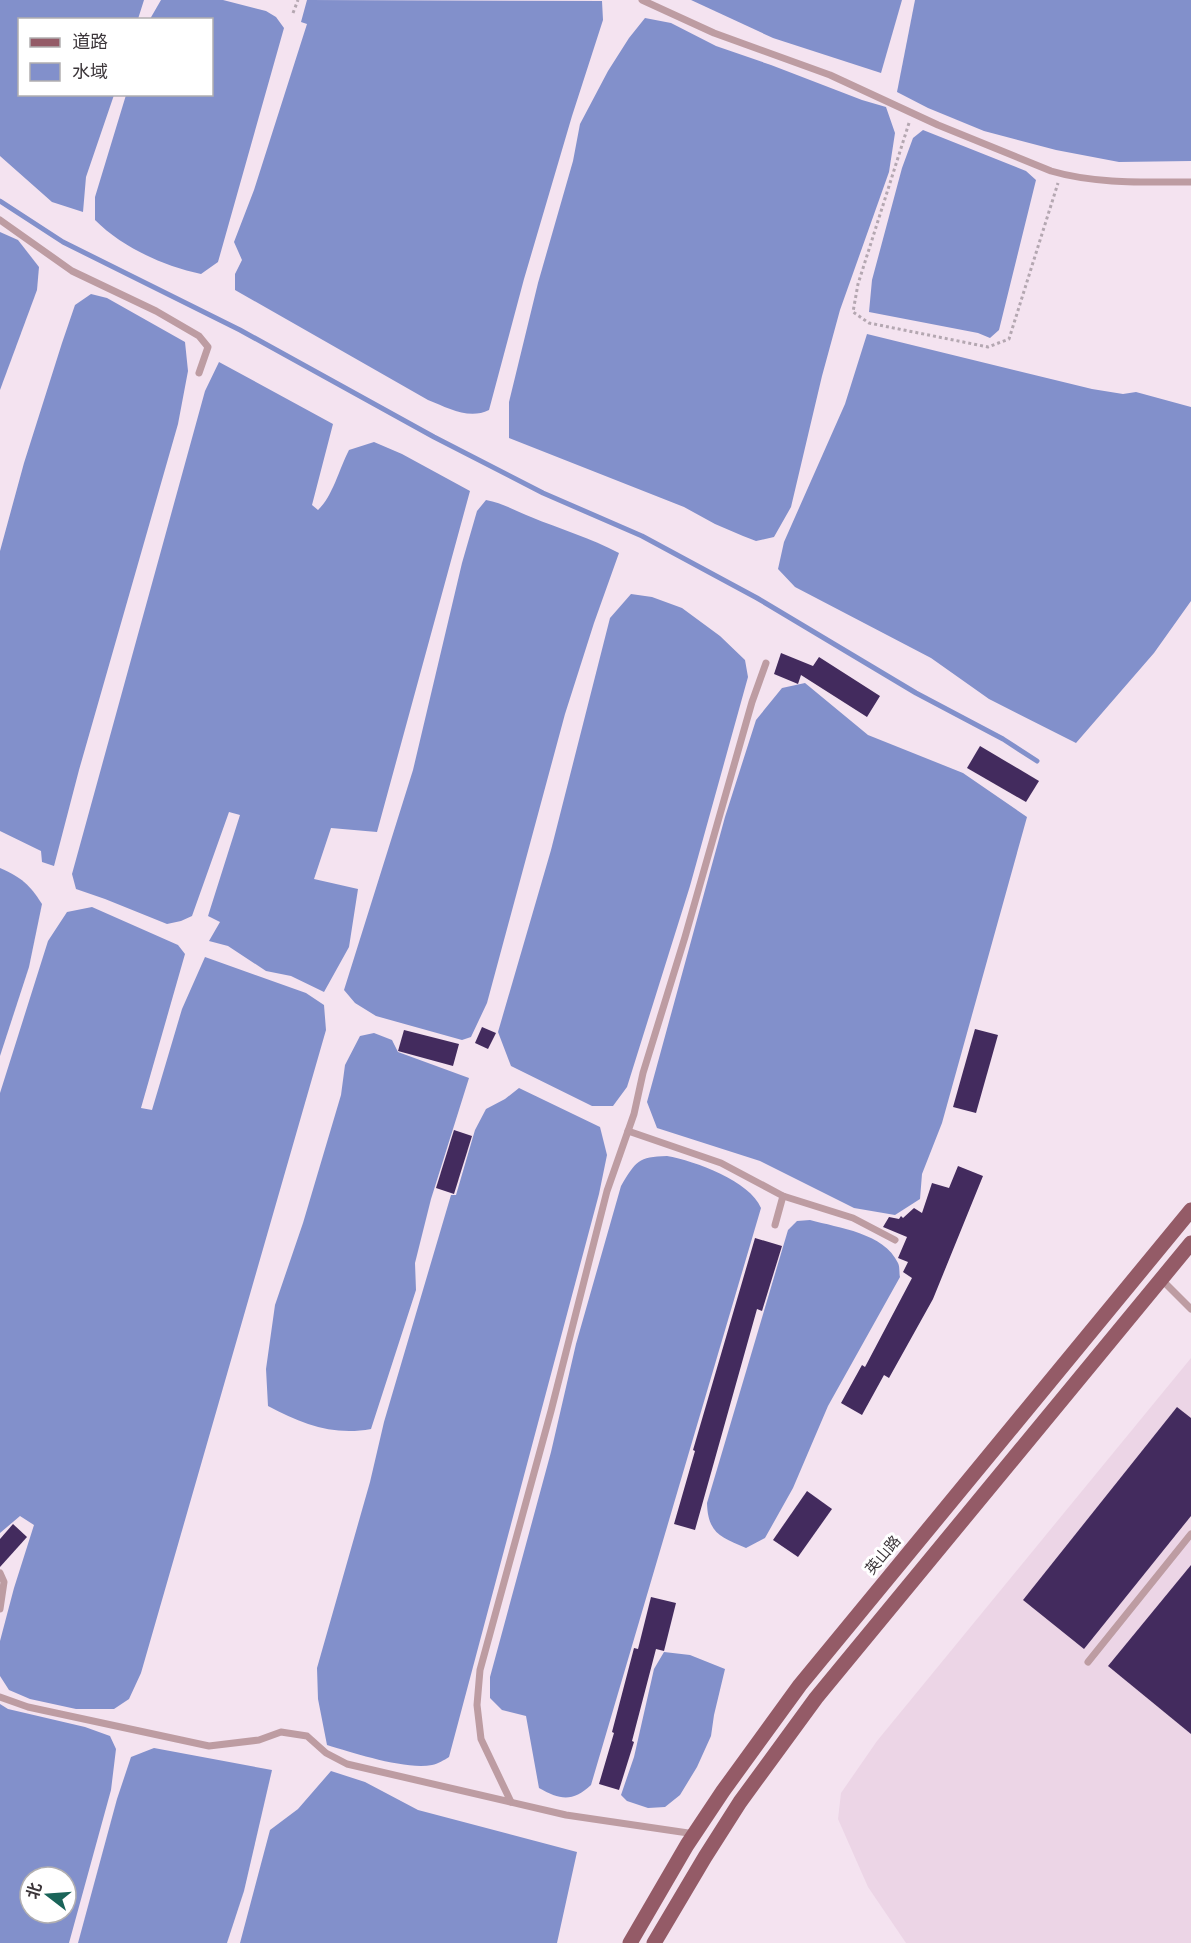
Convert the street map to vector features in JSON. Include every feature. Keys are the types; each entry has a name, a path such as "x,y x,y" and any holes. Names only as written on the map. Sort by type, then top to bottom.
{"main road":[{"name":"英山路","path":"630,1943 694,1834 760,1737 800,1685 1191,1210"},
{"path":"654,1943 740,1802 816,1698 1191,1243"}],"lane":[{"path":"642,0 714,33 830,75 995,150 1061,174 1090,179 1191,182"},
{"path":"0,220 72,271 147,307 199,336 208,347 199,373"},
{"path":"511,1802 481,1739 477,1705 480,1671 551,1411 607,1191 628,1131 752,702 766,663"},
{"path":"628,1131 721,1163 783,1196 853,1218 895,1239"},
{"path":"775,1226 783,1196"},
{"path":"1161,1279 1191,1309"},
{"path":"1088,1662 1191,1534"},
{"path":"0,1573 4,1582 0,1610"},
{"path":"0,1697 28,1707 209,1746 259,1740 281,1732 308,1736 326,1753 347,1764 566,1815 694,1834"}],"path":[{"path":"293,13 298,0"},
{"path":"912,112 858,284 854,312 869,323 988,347 1008,339 1061,174"}],"shaded area":[{"path":"1191,1358 1191,1943 906,1943 868,1887 838,1819 841,1793 877,1741"}],"water":[{"path":"0,0 144,0 138,18 18,18 18,96 114,96 86,177 83,212 52,202 0,156"},
{"path":"161,0 223,0 266,11 276,17 284,28 218,262 201,274 158,261 130,247 95,220 95,197 126,96 213,96 213,18 151,18"},
{"path":"307,0 602,1 603,20 524,279 489,410 474,414 466,413 428,400 235,290 235,274 242,260 234,242 254,190 307,24 301,22"},
{"path":"691,0 902,0 881,73 773,38"},
{"path":"915,0 1191,0 1191,161 1119,162 1056,150 984,131 928,108 897,92"},
{"path":"645,18 671,23 716,46 886,107 895,133 889,172 840,310 791,507 774,537 756,541 715,524 684,507 509,438 509,402 538,283 573,161 580,124 608,71"},
{"path":"923,130 1026,171 1036,180 999,330 990,338 978,333 869,312 872,280 902,168 913,138"},
{"path":"0,232 18,240 39,267 37,290 0,390"},
{"path":"91,294 107,298 185,342 188,371 178,424 79,770 54,866 42,862 41,851 0,831 0,551 24,463 75,305"},
{"path":"867,334 1092,389 1123,394 1136,392 1191,407 1191,601 1154,653 1076,743 989,699 931,658 795,587 778,569 784,542 845,404"},
{"path":"219,362 333,424 312,505 318,510 332,490 349,450 374,442 402,454 470,491 377,832 331,828 314,879 358,889 349,947 324,992 291,976 266,971 228,946 209,941 220,922 208,916 240,815 229,812 192,916 181,921 167,924 76,889 72,874 205,391"},
{"path":"486,500 619,553 565,714 487,1003 471,1037 462,1040 376,1016 355,1003 344,990 413,770 462,563 477,511"},
{"path":"631,594 652,597 682,608 720,636 745,660 748,677 690,886 627,1087 613,1106 592,1106 511,1066 498,1032 551,850 610,618"},
{"path":"805,683 868,735 963,773 1027,817 942,1123 922,1174 920,1199 895,1215 854,1208 760,1161 657,1128 647,1102 725,817 756,720 782,688"},
{"path":"0,868 24,882 42,904 29,967 0,1056"},
{"path":"92,907 178,945 185,954 141,1108 152,1110 182,1009 205,957 306,993 324,1005 326,1030 141,1673 129,1699 114,1709 76,1709 30,1699 9,1690 0,1676 0,1641 34,1525 20,1516 0,1533 0,1093 48,941 67,912"},
{"path":"374,1033 392,1040 398,1052 469,1078 431,1199 415,1263 416,1290 371,1429 331,1430 306,1423 268,1406 266,1369 275,1305 303,1223 341,1095 345,1065 360,1036"},
{"path":"519,1088 600,1127 607,1155 599,1194 449,1757 432,1765 394,1763 327,1745 318,1699 317,1668 370,1482 384,1422 451,1195 456,1195 475,1130 486,1109"},
{"path":"667,1156 692,1162 734,1181 755,1198 761,1208 591,1785 572,1797 560,1797 539,1788 526,1716 502,1710 490,1698 490,1677 551,1452 576,1344 621,1186 639,1162 644,1159"},
{"path":"810,1220 872,1238 891,1253 898,1263 900,1277 828,1406 793,1488 765,1538 746,1548 723,1537 713,1528 707,1503 788,1230 797,1221"},
{"path":"664,1652 690,1655 725,1669 711,1736 697,1767 680,1795 665,1807 648,1808 627,1801 621,1795 634,1757 654,1669"},
{"path":"0,1704 8,1709 85,1727 110,1736 116,1749 111,1790 78,1910 78,1865 18,1865 18,1925 74,1925 69,1943 0,1943"},
{"path":"154,1748 272,1770 244,1891 227,1943 78,1943 117,1799 131,1757"},
{"path":"331,1771 365,1782 418,1810 577,1852 557,1943 240,1943 270,1830 298,1809"}],"building":[{"path":"781,653 813,666 819,657 880,696 867,717 801,675 798,684 774,674"},
{"path":"980,746 1039,781 1026,802 967,768"},
{"path":"482,1027 496,1033 488,1049 475,1043"},
{"path":"975,1029 998,1035 976,1113 953,1107"},
{"path":"404,1030 459,1044 453,1066 398,1051"},
{"path":"454,1130 472,1136 454,1194 436,1188"},
{"path":"958,1166 983,1176 933,1299 889,1378 884,1375 862,1415 841,1403 862,1365 865,1367 912,1278 903,1272 908,1262 898,1258 907,1237 883,1227 889,1217 899,1219 901,1216 903,1218 914,1208 922,1213 932,1183 949,1188"},
{"path":"755,1238 782,1246 762,1311 757,1309 695,1530 674,1524 695,1451 693,1450"},
{"path":"1177,1407 1191,1418 1191,1516 1084,1649 1023,1600"},
{"path":"807,1491 832,1509 798,1557 773,1540"},
{"path":"13,1524 27,1537 0,1567 0,1539"},
{"path":"1191,1565 1191,1734 1108,1666"},
{"path":"651,1597 676,1603 664,1651 656,1649 632,1741 634,1742 619,1790 599,1784 614,1733 612,1732 634,1648 638,1649"}],"waterway":[{"path":"0,201 63,242 240,330 434,437 543,493 642,536 757,598 916,693 1003,739 1037,761"}]}
